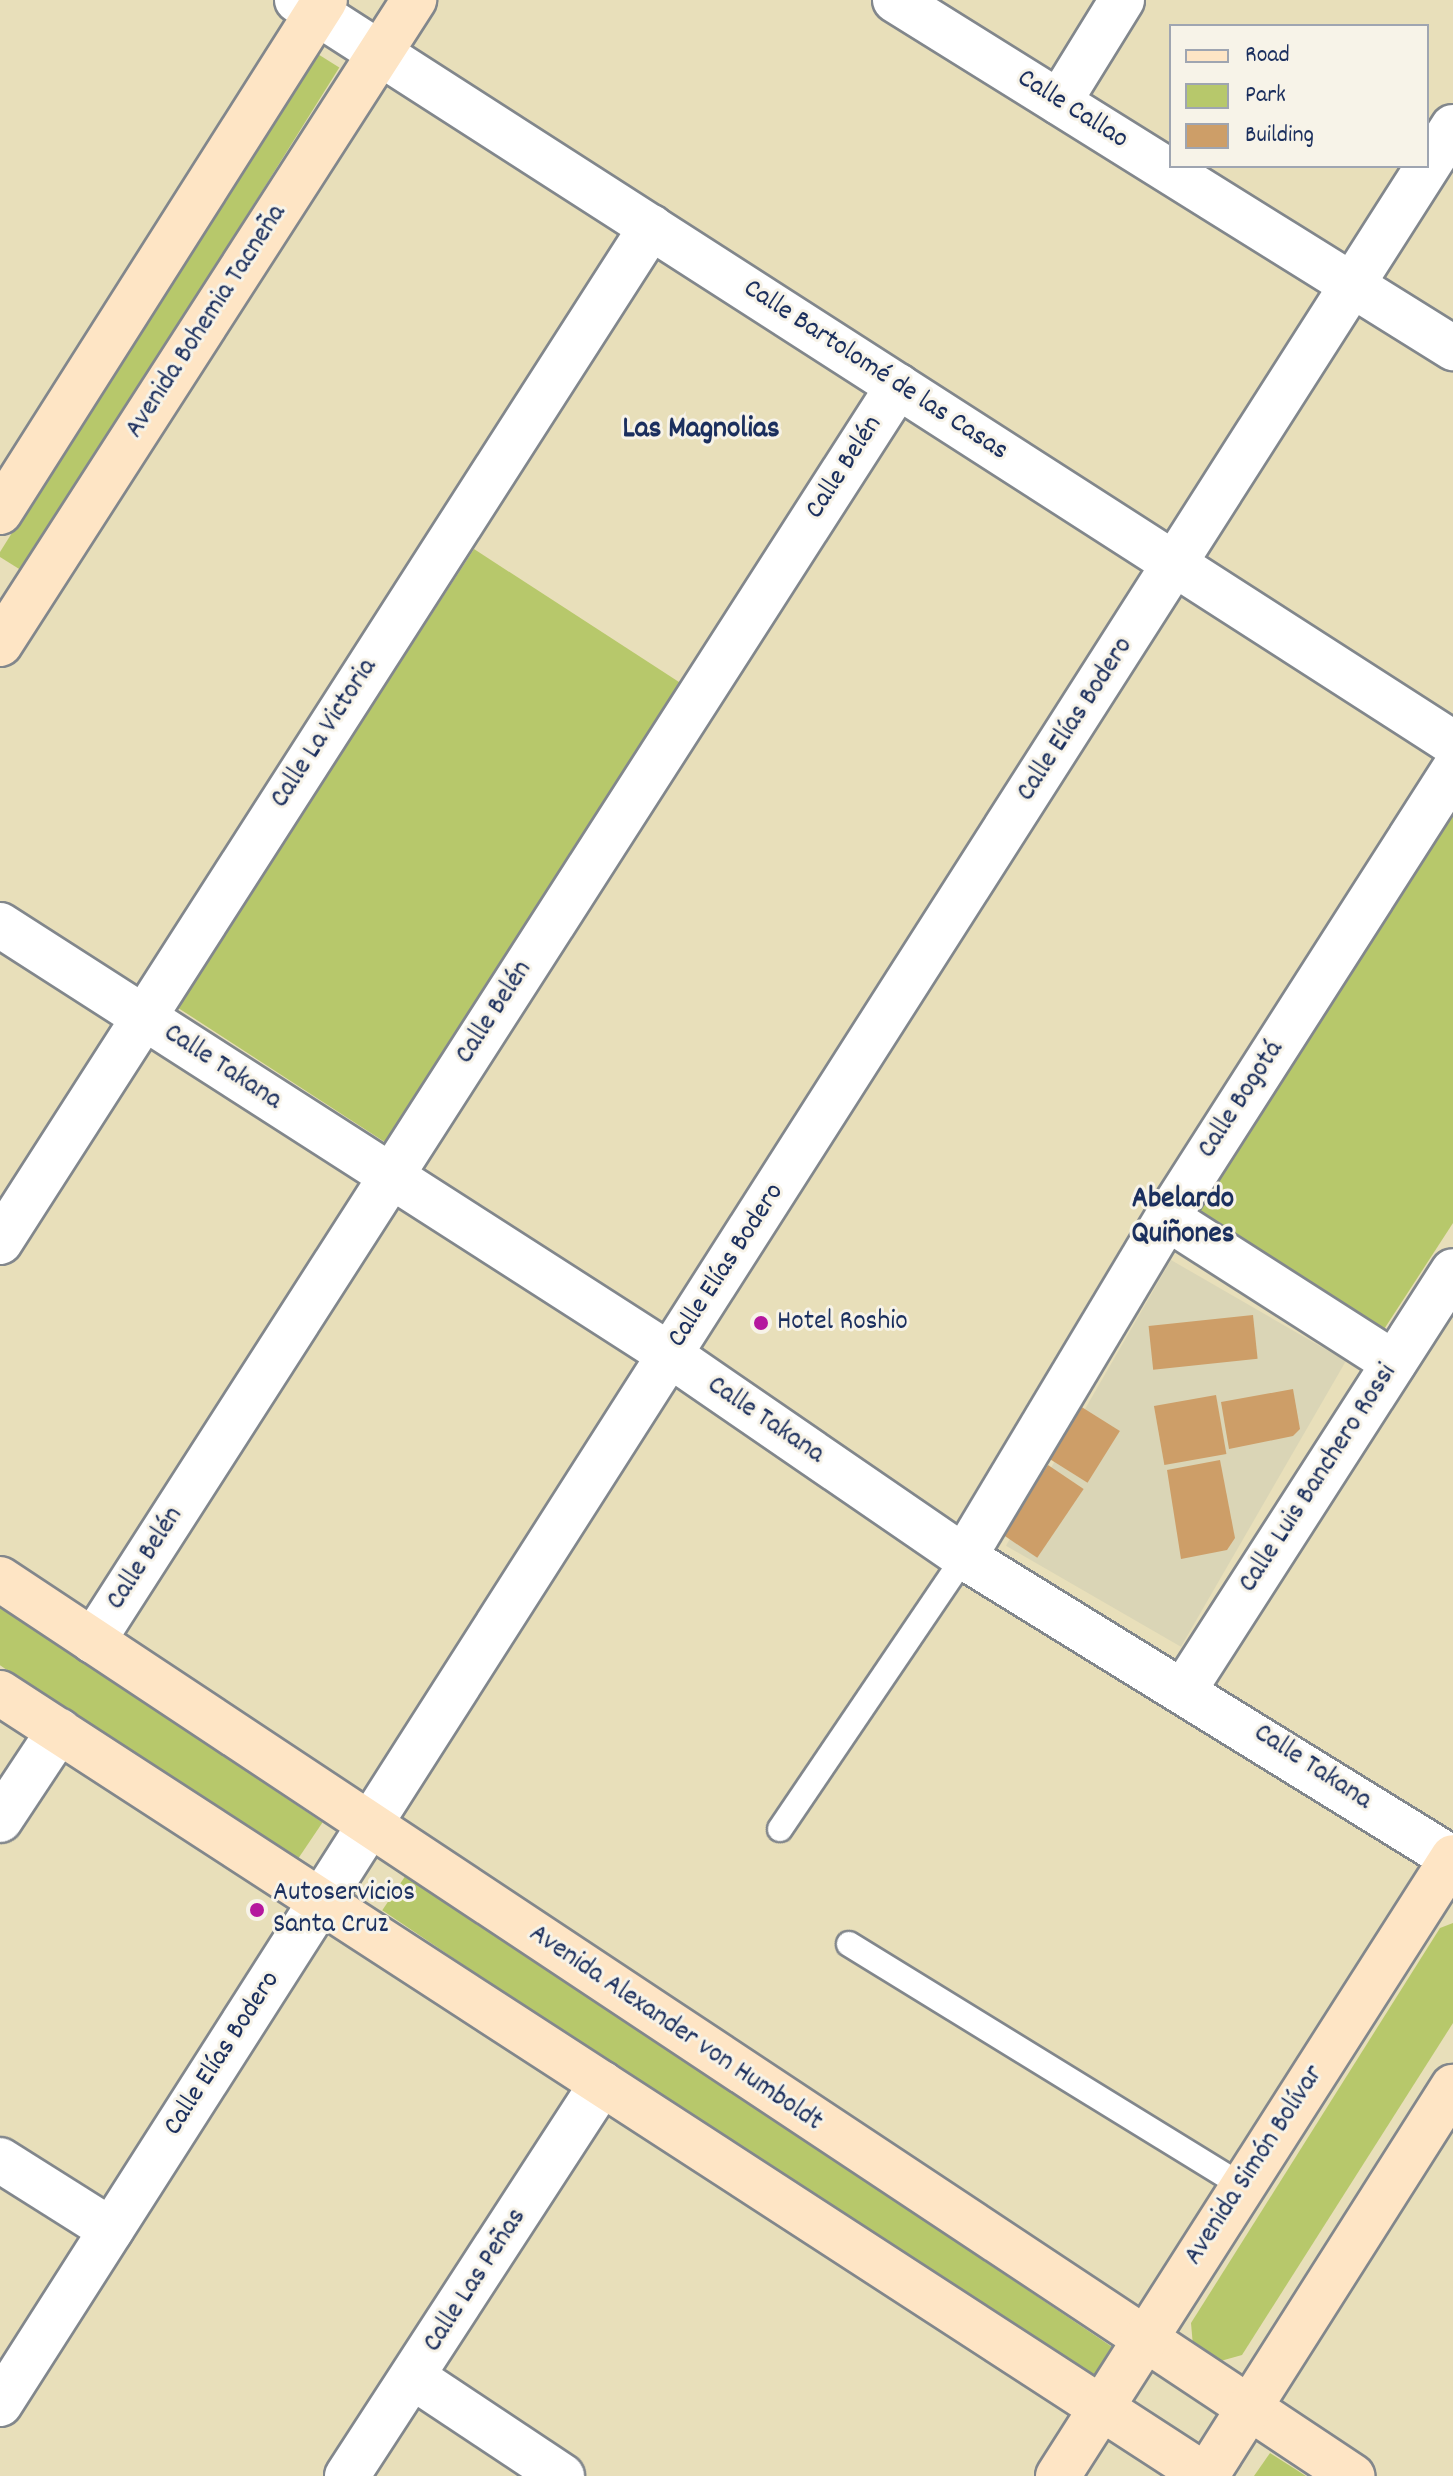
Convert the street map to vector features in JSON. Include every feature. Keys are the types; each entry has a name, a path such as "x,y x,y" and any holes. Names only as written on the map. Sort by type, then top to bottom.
{"main road":[{"name":"Avenida Bohemia Tacneña","path":"0,644 414,0"},
{"path":"0,512 313,4"},
{"name":"Avenida Alexander von Humboldt","path":"0,1579 1144,2341 1352,2476"},
{"path":"0,1693 1206,2476 1446,2115"},
{"name":"Avenida Simón Bolívar","path":"1058,2476 1453,1858"}],"street":[{"name":"Calle Callao","path":"895,0 1453,348"},
{"path":"1059,102 1122,0"},
{"name":"Calle Bartolomé de las Casas","path":"313,4 380,53 1453,743"},
{"name":"Calle Elías Bodero","path":"1429,165 1453,127"},
{"name":"Calle Elías Bodero","path":"0,2404 1427,168"},
{"name":"Calle La Victoria","path":"0,1242 651,227"},
{"name":"Calle Belén","path":"93,1641 898,386"},
{"name":"Calle Bogotá","path":"964,1557 1167,1218 1453,771"},
{"name":"Calle Takana","path":"0,925 670,1355 964,1557 1186,1687 1453,1858"},
{"path":"1167,1218 1394,1363"},
{"name":"Calle Luis Banchero Rossi","path":"1186,1687 1453,1271"},
{"path":"0,1820 59,1731"},
{"name":"Calle Las Peñas","path":"347,2476 602,2084"},
{"path":"0,2160 111,2230"},
{"path":"413,2377 562,2476"}],"lane":[{"path":"780,1829 964,1557"},
{"path":"849,1944 1243,2186"}],"shaded area":[{"path":"1171,1260 1346,1361 1181,1647 1006,1546"}],"green space":[{"path":"313,51 339,67 24,572 0,557 0,552"},
{"path":"474,549 683,685 385,1143 177,1007"},
{"path":"1453,809 1453,1223 1379,1337 1193,1222"},
{"path":"0,1605 322,1823 295,1864 0,1665"},
{"path":"408,1872 1122,2353 1096,2392 382,1910"},
{"path":"1453,1923 1453,2023 1242,2355 1217,2362 1193,2346 1191,2323 1440,1928"},
{"path":"1270,2453 1306,2476 1254,2476"}],"building":[{"path":"1253,1315 1258,1359 1153,1370 1149,1326"},
{"path":"1293,1389 1300,1429 1293,1436 1229,1449 1221,1402"},
{"path":"1216,1395 1226,1454 1164,1465 1154,1406"},
{"path":"1080,1406 1120,1431 1088,1483 1048,1458"},
{"path":"1220,1460 1235,1538 1227,1550 1181,1559 1167,1470"},
{"path":"1048,1465 1084,1489 1037,1558 1002,1534"}],"place":[{"name":"Hotel Roshio","path":"761,1323"},
{"name":"Autoservicios Santa Cruz","path":"257,1910"}],"district":[{"name":"Las Magnolias","path":"701,431"},
{"name":"Abelardo Quiñones","path":"1183,1218"}]}
